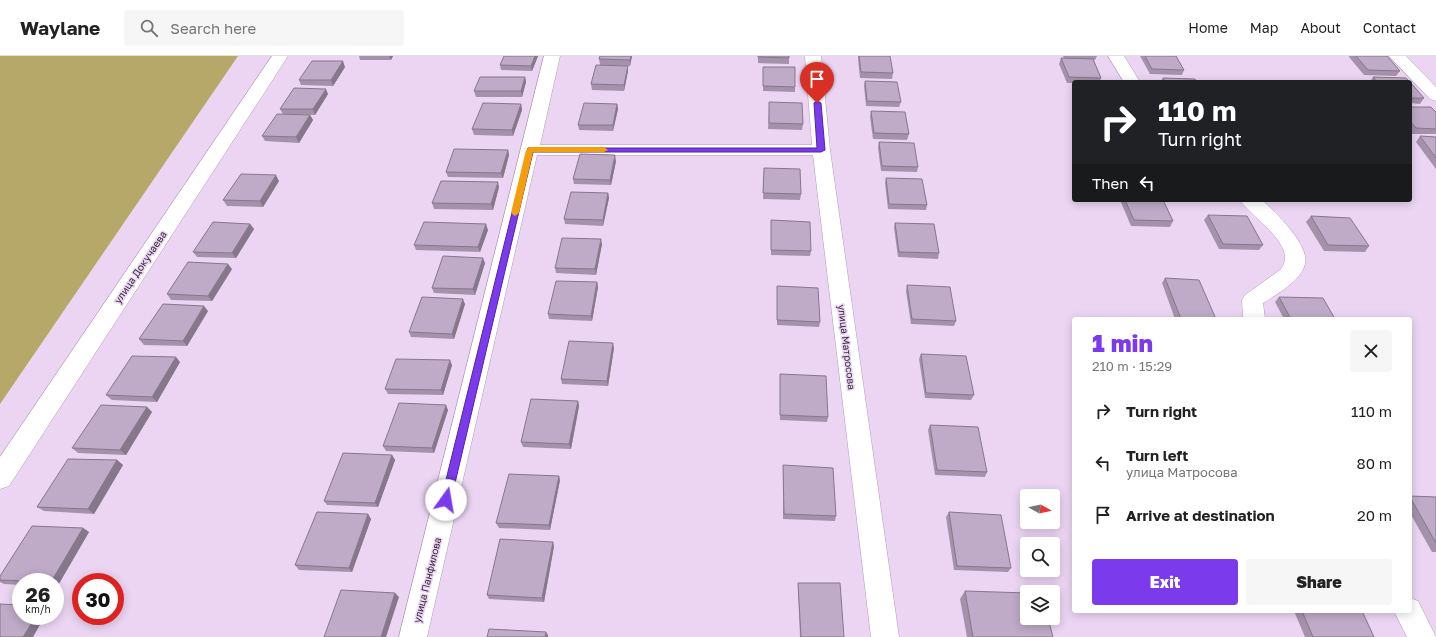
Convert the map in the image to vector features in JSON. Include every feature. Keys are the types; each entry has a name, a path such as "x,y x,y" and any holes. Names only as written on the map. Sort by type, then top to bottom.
{"street":[{"name":"улица Докучаева","path":"0,478 280,56"},
{"name":"улица Панфилова","path":"413,637 552,56"},
{"name":"улица Матросова","path":"813,56 821,150 885,637"},
{"path":"1116,56 1131,80"},
{"path":"1397,56 1436,96"},
{"path":"530,150 821,150"},
{"path":"1252,202 1265,212 1288,242 1294,252 1295,264 1289,274 1252,300 1254,317"},
{"path":"1409,613 1422,637"}],"shaded area":[{"path":"0,56 238,56 0,404"}],"building":[{"path":"504,56 535,56 531,66 500,65"},
{"path":"600,56 631,56 630,60 599,59"},
{"path":"789,56 789,58 758,57"},
{"path":"859,56 890,56 893,73 861,72"},
{"path":"1145,56 1176,56 1184,70 1152,69"},
{"path":"1356,56 1387,56 1400,71 1368,70"},
{"path":"1061,58 1093,59 1101,78 1069,77"},
{"path":"312,61 343,61 331,80 299,80"},
{"path":"596,65 628,66 624,85 591,84"},
{"path":"763,67 795,67 795,87 763,86"},
{"path":"480,77 525,77 521,91 474,91"},
{"path":"1373,77 1406,78 1408,80 1375,80"},
{"path":"1163,78 1196,80 1164,80"},
{"path":"865,81 897,82 901,102 867,101"},
{"path":"1412,84 1424,98 1412,98"},
{"path":"294,88 326,89 313,109 280,109"},
{"path":"769,102 802,103 803,124 769,123"},
{"path":"483,103 521,104 512,130 472,129"},
{"path":"584,103 617,104 613,125 578,125"},
{"path":"1412,107 1431,107 1436,112 1436,129 1416,128 1412,123"},
{"path":"871,111 905,112 909,134 874,133"},
{"path":"277,114 310,115 296,137 262,136"},
{"path":"1420,136 1436,137 1436,158"},
{"path":"879,142 914,143 918,167 882,166"},
{"path":"454,149 508,150 501,173 446,172"},
{"path":"580,154 615,155 610,180 573,179"},
{"path":"764,168 800,169 801,194 763,193"},
{"path":"241,174 276,175 260,201 223,200"},
{"path":"886,178 922,179 927,205 889,204"},
{"path":"441,181 498,182 491,204 432,203"},
{"path":"571,192 608,193 603,220 564,219"},
{"path":"1126,202 1164,202 1173,221 1134,220"},
{"path":"1208,215 1247,216 1263,245 1223,244"},
{"path":"1311,216 1350,218 1369,246 1328,245"},
{"path":"771,220 810,222 811,251 771,250"},
{"path":"213,222 250,224 232,253 193,252"},
{"path":"424,222 486,224 478,247 414,245"},
{"path":"895,223 934,224 939,253 899,252"},
{"path":"562,238 601,239 595,269 555,268"},
{"path":"443,256 483,258 473,289 432,288"},
{"path":"188,262 228,264 208,296 167,294"},
{"path":"1165,278 1199,280 1215,317 1180,317"},
{"path":"556,281 597,282 591,316 548,314"},
{"path":"907,285 950,287 956,321 912,319"},
{"path":"777,286 818,288 820,322 777,320"},
{"path":"422,297 463,299 452,334 409,332"},
{"path":"1279,297 1323,298 1334,317 1290,317"},
{"path":"163,304 204,306 183,341 139,339"},
{"path":"569,341 613,343 607,381 561,379"},
{"path":"921,354 966,356 974,395 926,393"},
{"path":"132,356 176,357 152,397 106,395"},
{"path":"396,359 450,360 441,390 385,389"},
{"path":"780,374 826,376 828,417 780,415"},
{"path":"531,399 578,401 569,444 521,442"},
{"path":"399,403 446,405 432,448 383,446"},
{"path":"101,405 147,407 120,450 72,448"},
{"path":"930,425 978,427 987,472 937,470"},
{"path":"343,453 392,455 375,503 324,501"},
{"path":"68,459 117,460 88,509 37,507"},
{"path":"783,465 833,468 836,516 784,514"},
{"path":"509,474 559,476 549,525 496,523"},
{"path":"1412,496 1436,497 1436,543 1412,501"},
{"path":"317,512 368,514 349,568 295,565"},
{"path":"949,512 1001,515 1011,568 957,566"},
{"path":"32,526 83,528 56,573 12,573 12,580 0,580 0,576"},
{"path":"500,539 553,542 542,598 487,595"},
{"path":"798,583 840,583 844,637 801,637"},
{"path":"341,590 395,593 381,637 324,637"},
{"path":"965,591 1020,593 1020,625 1050,625 1053,637 973,637"},
{"path":"0,604 12,605 12,625 30,625 23,637 0,637"},
{"path":"1303,613 1363,613 1374,637 1313,637"},
{"path":"489,629 546,632 545,637 487,637"}],"slow traffic":[{"path":"515,213 530,150 604,150"}],"route":[{"path":"446,500 530,150 821,150 817,103"}]}
